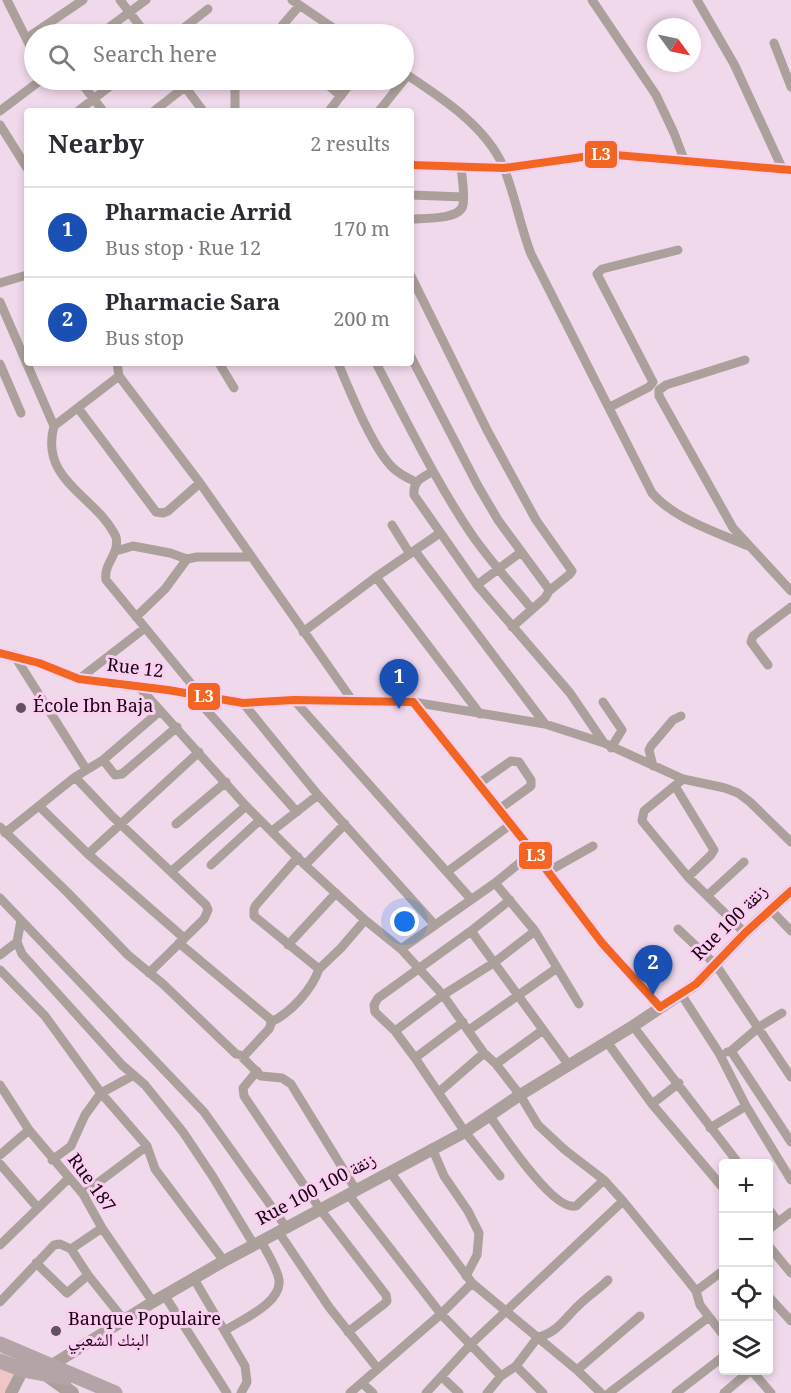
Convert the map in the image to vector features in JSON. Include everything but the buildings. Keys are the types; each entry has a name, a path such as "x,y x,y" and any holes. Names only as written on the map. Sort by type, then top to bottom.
{"main road":[{"path":"0,1344 31,1356 72,1393"},
{"path":"0,1360 23,1370 49,1370 115,1393"}],"street":[{"path":"7,0 24,32"},
{"path":"48,24 83,0"},
{"path":"120,0 138,24"},
{"path":"114,24 146,0"},
{"path":"592,0 656,95 685,162"},
{"path":"697,0 734,64 787,170"},
{"path":"281,24 295,3 327,24"},
{"path":"189,24 208,9"},
{"path":"774,43 791,87"},
{"path":"414,81 452,105 473,125 499,158 531,254 652,493 661,504 673,512 748,546"},
{"path":"0,111 28,90"},
{"path":"86,90 100,108"},
{"path":"82,108 105,90"},
{"path":"157,108 176,90"},
{"path":"188,90 201,108"},
{"path":"235,90 235,108"},
{"path":"334,90 341,96"},
{"path":"331,108 346,90"},
{"path":"381,108 394,90"},
{"path":"0,125 23,154"},
{"path":"414,165 504,168 604,154 787,170"},
{"path":"414,219 457,214 462,208 463,197 461,167"},
{"path":"414,195 463,197"},
{"path":"610,407 649,387 653,382 597,274 602,269 678,250"},
{"path":"0,283 24,276"},
{"path":"414,289 536,520 572,571 512,627"},
{"path":"0,302 24,357"},
{"path":"745,360 666,386 661,388 658,394 733,528 791,591"},
{"path":"414,363 478,486 549,591"},
{"path":"0,364 21,413"},
{"path":"28,366 54,426 50,442 54,464 114,534 117,543 116,551 106,571 106,580 197,696 297,813"},
{"path":"117,366 119,376 200,483 352,700"},
{"path":"221,366 234,388"},
{"path":"339,366 378,447 391,466 401,475 416,482"},
{"path":"378,366 432,472 472,535 531,608"},
{"path":"54,426 119,376"},
{"path":"78,408 156,512 168,511 200,483"},
{"path":"432,472 416,482 414,495 477,585 570,693 607,746 622,730 603,702"},
{"path":"392,525 545,723"},
{"path":"303,632 376,577 440,533"},
{"path":"116,551 133,546 170,553 187,559 197,556 251,557"},
{"path":"477,585 521,552"},
{"path":"136,617 165,589 187,559"},
{"path":"376,577 480,714"},
{"path":"768,665 754,648 751,642 753,636 791,607"},
{"path":"79,679 145,628"},
{"name":"Rue 12","path":"0,653 14,655 79,679 168,690 243,703 294,700 413,702 545,723 607,746 683,779 738,793 791,842"},
{"path":"14,655 86,769"},
{"path":"140,688 246,806 365,920 401,949 443,995 484,1053 496,1064 520,1095 538,1125 565,1150 604,1180 624,1201 696,1291 700,1305 719,1331"},
{"path":"294,700 470,898"},
{"path":"413,702 533,852 602,943 660,1007"},
{"path":"243,703 318,795 434,924"},
{"path":"160,711 103,760 86,769 39,806 3,830 128,955 163,984 236,1054 265,1078 282,1078 291,1084 352,1192 441,1314 501,1376"},
{"path":"653,766 651,746 674,720 681,716"},
{"path":"103,760 115,775 122,774 177,727"},
{"path":"88,854 199,752"},
{"path":"478,784 512,761 519,762 531,780 531,786 498,810"},
{"path":"75,777 172,871 206,905 208,910 204,919 149,973"},
{"path":"683,779 644,812 642,821 688,877 708,894 745,933"},
{"path":"176,824 226,782"},
{"path":"675,786 714,850 688,877"},
{"path":"272,831 318,795"},
{"path":"39,806 271,1022"},
{"path":"172,871 246,806"},
{"path":"211,865 260,820"},
{"path":"319,969 256,920 253,913 256,905 345,824"},
{"path":"447,872 510,825"},
{"path":"547,872 593,846"},
{"path":"401,949 470,898 495,883 533,852"},
{"path":"708,894 744,862"},
{"path":"495,883 536,931 579,1004"},
{"name":"Rue 100 زنقة","path":"607,1042 696,984 745,933 791,891"},
{"path":"288,945 336,893"},
{"path":"0,897 204,1112 348,1332 378,1369"},
{"path":"500,1176 465,1132 395,1031 375,1012 375,1001 510,900"},
{"path":"770,909 791,931"},
{"path":"21,920 17,942 22,954 122,1065 149,1090 183,1132 277,1274 278,1291 267,1304 226,1330"},
{"path":"242,1057 266,1033 271,1022 284,1015 306,990 319,969 365,920"},
{"path":"678,929 716,965 791,1077"},
{"path":"471,931 568,1064"},
{"path":"395,1031 536,931"},
{"path":"0,955 17,942"},
{"path":"415,1058 519,995 557,968"},
{"path":"0,970 45,1016 101,1094 147,1146 155,1169 224,1261"},
{"path":"681,994 719,1053 746,1106 791,1180"},
{"path":"719,1053 731,1051 759,1027 782,1013"},
{"path":"633,1026 735,1159"},
{"path":"496,1064 543,1030"},
{"path":"607,1042 652,1104 719,1182"},
{"name":"Rue 100 زنقة 100","path":"49,1370 153,1302 282,1229 465,1132 568,1064 607,1042"},
{"path":"731,1051 791,1143"},
{"path":"439,1092 484,1053"},
{"path":"781,1060 791,1053"},
{"path":"257,1071 243,1088 243,1094 320,1209 387,1297 384,1304 348,1332"},
{"path":"52,1160 71,1146 85,1115 101,1094 135,1075"},
{"path":"652,1104 678,1083"},
{"name":"Rue 187","path":"1,1090 52,1160 82,1194 102,1228 153,1302"},
{"path":"710,1128 746,1106"},
{"path":"489,1115 540,1183 566,1206 576,1206 604,1180"},
{"path":"0,1155 29,1130"},
{"path":"82,1194 147,1146"},
{"path":"351,1393 441,1314 469,1279 477,1255 479,1233 468,1211 444,1176 432,1148"},
{"path":"0,1164 38,1208"},
{"path":"390,1172 469,1279 578,1370 601,1393"},
{"path":"0,1245 68,1179"},
{"path":"426,1393 471,1344 624,1201"},
{"path":"773,1226 791,1212"},
{"path":"772,1213 778,1222"},
{"path":"70,1249 102,1228"},
{"path":"0,1302 54,1245 60,1244 70,1249 124,1320"},
{"path":"773,1251 790,1270"},
{"path":"36,1263 67,1293 88,1275"},
{"path":"696,1291 719,1273"},
{"path":"194,1279 226,1330 245,1366 247,1382 241,1393"},
{"path":"488,1393 501,1376 516,1366 538,1337 547,1335 565,1322 578,1306 608,1280"},
{"path":"165,1296 227,1393"},
{"path":"773,1301 791,1321"},
{"path":"578,1370 640,1316"},
{"path":"609,1393 709,1317"},
{"path":"11,1393 31,1356"},
{"path":"676,1393 719,1359"},
{"path":"516,1366 543,1393"},
{"path":"724,1393 746,1375"},
{"path":"755,1375 771,1393"},
{"path":"442,1377 459,1393"},
{"path":"362,1383 372,1393"}],"shaded area":[{"path":"0,1364 14,1373 5,1393 0,1393"}],"transit line":[{"name":"L3","path":"414,165 504,168 604,154 791,170"},
{"name":"L3","path":"0,653 39,663 79,679 168,690 243,703 294,700 413,702"},
{"name":"L3","path":"413,702 533,852 602,943 660,1007"},
{"name":"L3","path":"660,1007 696,984 745,933 791,891"}],"place":[{"name":"École Ibn Baja","path":"21,708"},
{"name":"Pharmacie Arrid","path":"399,709"},
{"name":"Pharmacie Sara","path":"653,995"},
{"name":"Banque Populaire البنك الشعبي","path":"56,1331"}]}
